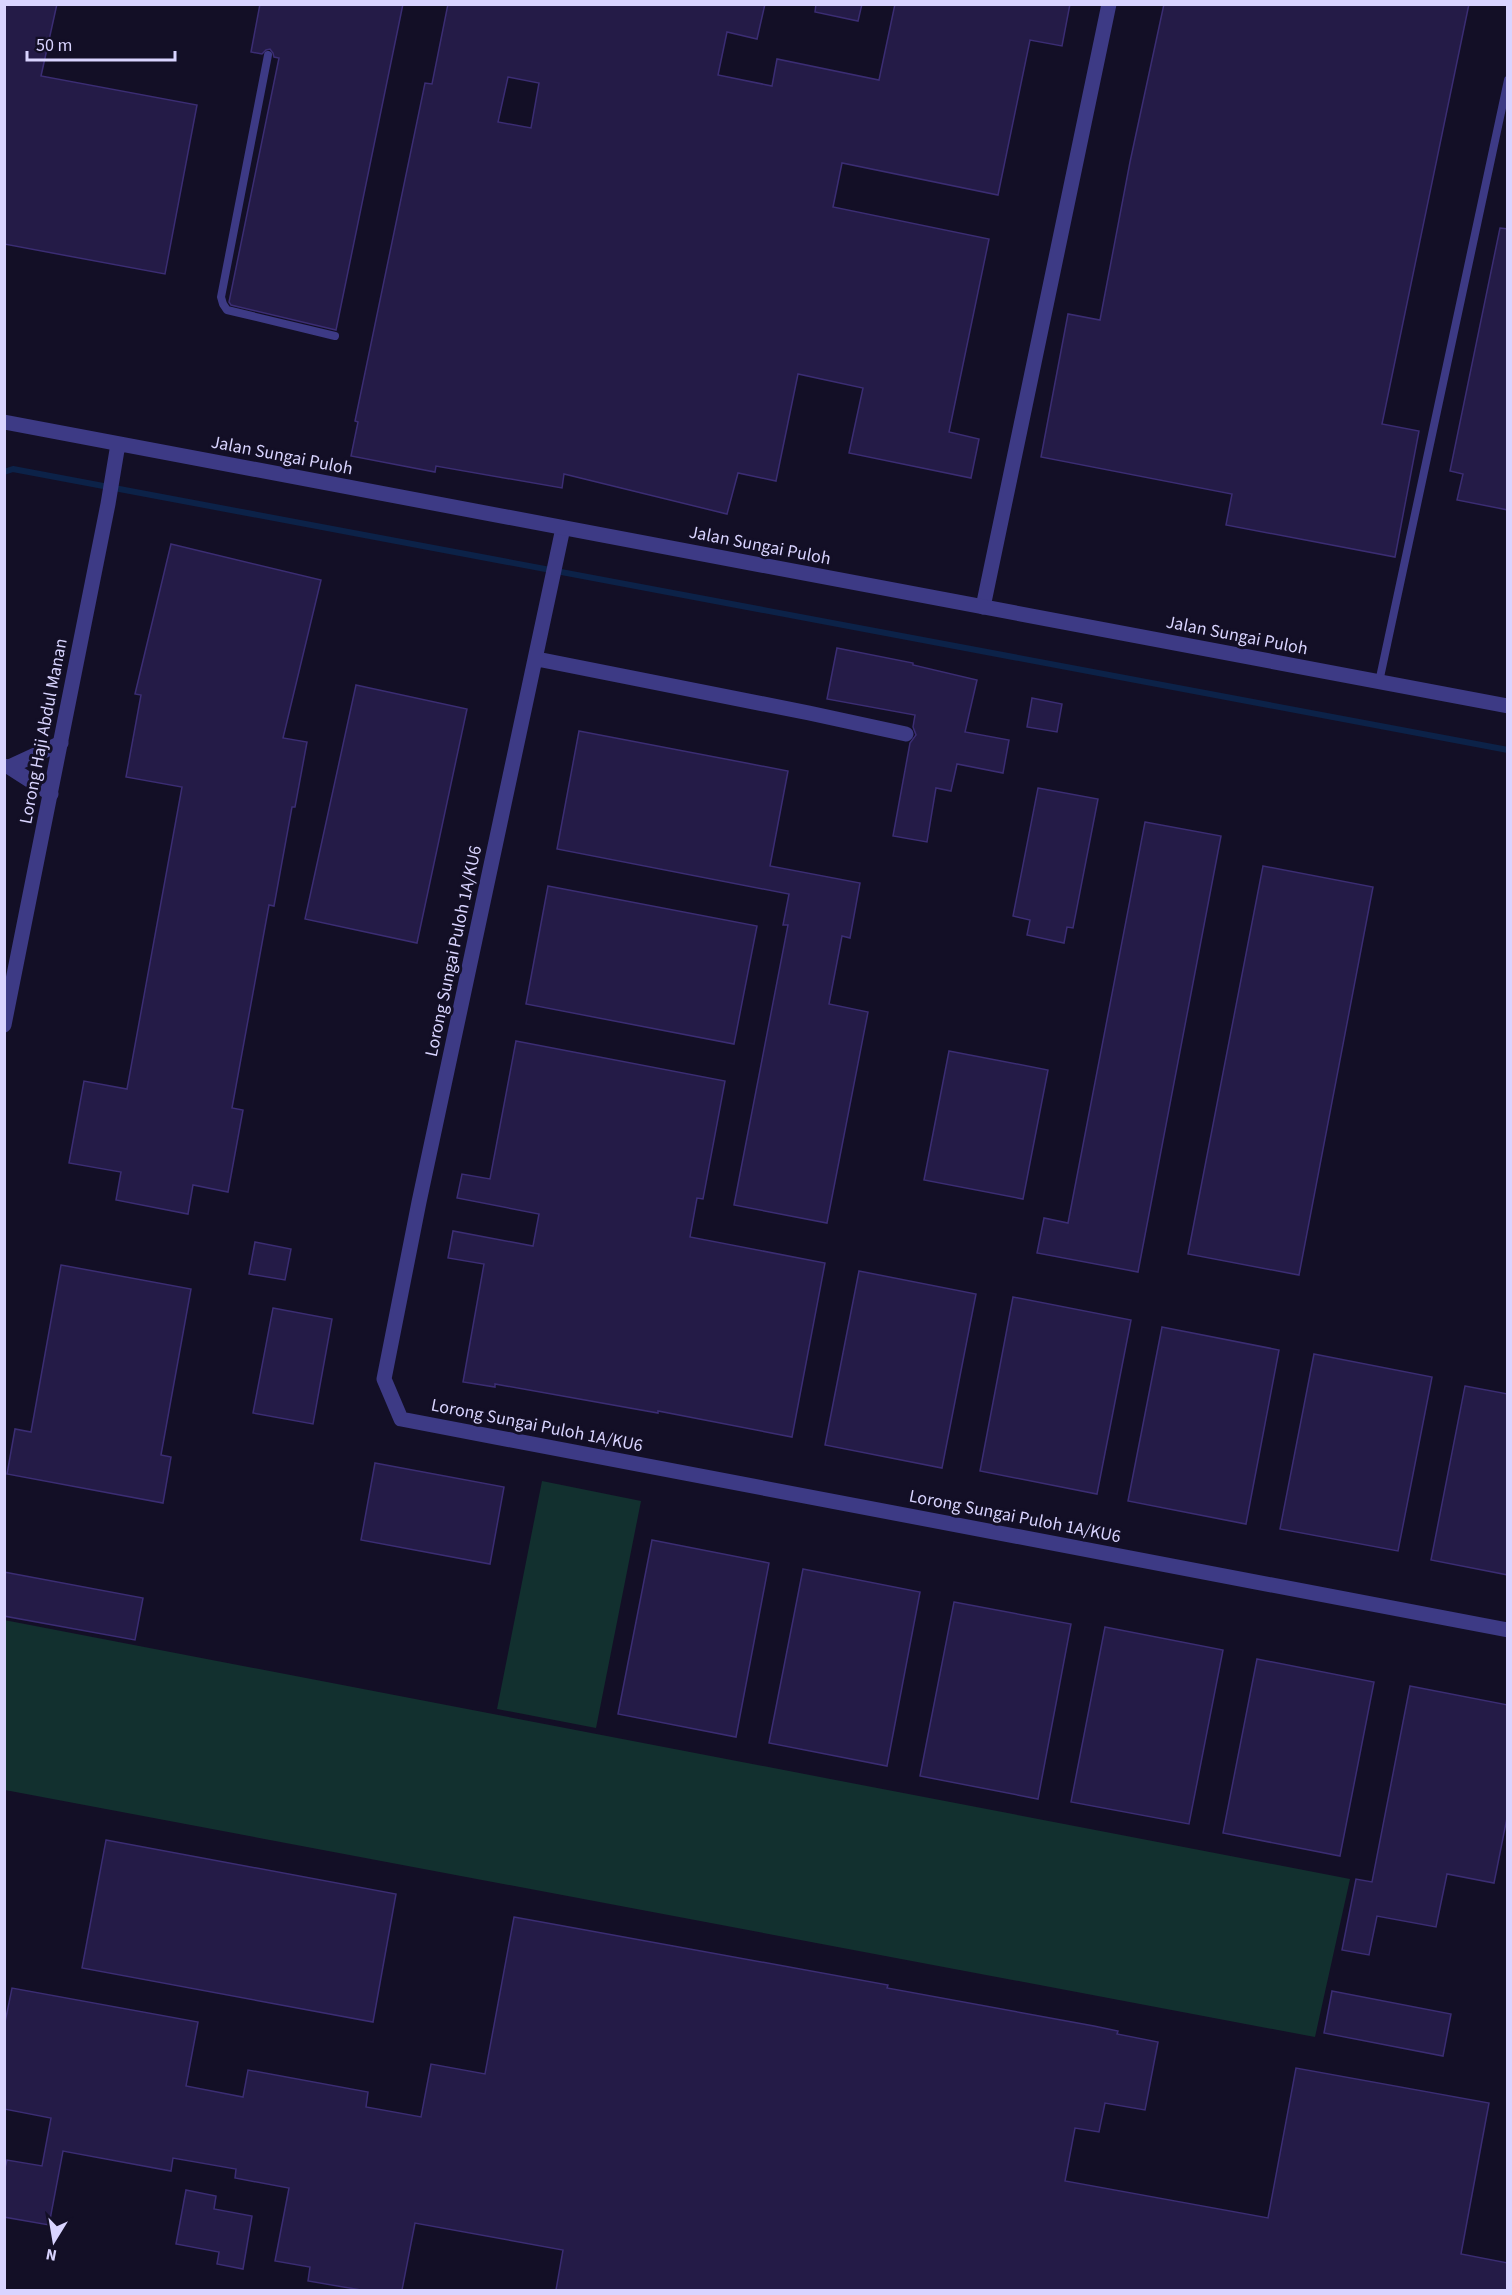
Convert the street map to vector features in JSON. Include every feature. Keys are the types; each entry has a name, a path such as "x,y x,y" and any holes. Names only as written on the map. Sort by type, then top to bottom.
{"street":[{"path":"983,607 1109,4"},
{"name":"Jalan Sungai Puloh","path":"4,422 1508,706"},
{"name":"Lorong Haji Abdul Manan","path":"4,1025 118,444"},
{"name":"Lorong Sungai Puloh 1A/KU6","path":"563,528 537,659 419,1203 384,1379 401,1419 1508,1630"},
{"path":"537,659 906,734"},
{"path":"7,766 60,743"},
{"path":"7,766 51,794"}],"lane":[{"path":"268,55 221,297 222,304 227,310 335,336"},
{"path":"1379,682 1508,80"}],"green space":[{"path":"542,1481 641,1501 596,1728 497,1709"},
{"path":"4,1620 1350,1879 1315,2037 5,1790"}],"building":[{"path":"4,4 57,4 41,76 197,105 165,274 4,244"},
{"path":"260,4 403,4 336,330 231,305 229,302 279,58 274,57 270,49 262,54 251,52"},
{"path":"448,4 765,4 757,39 727,32 718,75 772,86 777,59 879,80 895,4 1070,4 1062,46 1030,40 998,195 842,163 833,207 989,239 949,432 979,439 971,478 849,453 863,388 798,374 776,481 738,473 727,514 564,474 562,488 436,466 435,472 351,456 358,422 355,421 425,83 432,84","holes":["508,77 539,83 531,128 498,122"]},
{"path":"816,4 862,4 858,21 815,12"},
{"path":"1164,4 1469,4 1382,424 1419,431 1395,557 1226,525 1232,494 1041,457 1068,314 1100,320 1130,162"},
{"path":"1500,228 1508,229 1508,510 1457,500 1463,474 1450,471"},
{"path":"171,544 321,580 283,738 307,742 295,807 292,807 274,906 269,905 232,1108 243,1110 228,1192 193,1185 188,1214 116,1200 121,1172 69,1163 84,1081 127,1089 182,787 126,777 141,695 135,694"},
{"path":"837,648 913,663 913,665 977,680 965,732 1009,740 1003,773 957,764 951,791 936,788 927,842 893,836 910,743 916,735 913,727 915,715 827,699"},
{"path":"356,685 467,709 417,943 305,919"},
{"path":"1032,698 1062,704 1057,732 1027,727"},
{"path":"579,731 788,771 770,866 860,883 850,938 842,936 829,1004 868,1012 827,1223 734,1205 788,925 783,925 789,894 557,849"},
{"path":"1038,788 1098,799 1073,928 1067,927 1064,943 1027,935 1030,920 1013,916"},
{"path":"1145,822 1221,836 1138,1272 1037,1253 1044,1218 1068,1223"},
{"path":"1263,866 1373,887 1299,1275 1188,1254"},
{"path":"548,886 757,926 734,1044 526,1004"},
{"path":"516,1041 725,1081 703,1199 697,1198 690,1237 825,1263 792,1437 658,1411 658,1413 495,1384 495,1387 463,1382 484,1264 448,1258 453,1231 533,1246 539,1214 457,1198 462,1174 490,1179"},
{"path":"949,1051 1048,1070 1023,1199 924,1180"},
{"path":"255,1242 291,1249 285,1280 249,1274"},
{"path":"61,1265 191,1289 161,1455 171,1457 163,1503 7,1474 15,1429 31,1432"},
{"path":"859,1271 976,1294 942,1468 825,1445"},
{"path":"1013,1297 1131,1320 1097,1494 980,1471"},
{"path":"273,1308 332,1319 313,1424 253,1413"},
{"path":"1162,1327 1279,1350 1246,1524 1128,1501"},
{"path":"1314,1354 1432,1377 1398,1551 1280,1529"},
{"path":"1465,1386 1508,1394 1508,1575 1431,1560"},
{"path":"375,1463 504,1487 490,1564 361,1540"},
{"path":"652,1540 769,1563 736,1737 618,1714"},
{"path":"803,1569 920,1592 887,1766 769,1743"},
{"path":"4,1572 143,1598 135,1640 4,1616"},
{"path":"954,1602 1071,1624 1038,1799 920,1776"},
{"path":"1105,1627 1223,1650 1189,1824 1071,1802"},
{"path":"1257,1659 1374,1682 1340,1856 1223,1833"},
{"path":"1410,1686 1508,1705 1508,1813 1494,1883 1447,1874 1436,1927 1377,1916 1369,1955 1342,1950 1356,1879 1372,1882"},
{"path":"106,1840 396,1894 373,2022 82,1968"},
{"path":"514,1917 888,1985 887,1988 1094,2026 1118,2031 1117,2034 1158,2042 1145,2110 1105,2103 1099,2132 1075,2128 1065,2181 1268,2218 1296,2068 1489,2103 1461,2254 1508,2263 1508,2290 556,2290 563,2250 415,2223 402,2290 361,2290 308,2281 310,2267 275,2261 289,2188 235,2178 236,2169 173,2158 171,2171 63,2151 49,2225 4,2217 4,2172 7,2160 42,2166 51,2118 4,2109 4,2027 12,1988 198,2022 186,2086 243,2097 248,2070 368,2092 366,2107 421,2117 431,2064 485,2074"},
{"path":"1332,1991 1451,2014 1443,2056 1324,2033"},
{"path":"186,2190 216,2196 214,2209 252,2216 243,2269 217,2264 219,2252 176,2244"}],"waterway":[{"path":"4,472 13,469 1508,750"}]}
